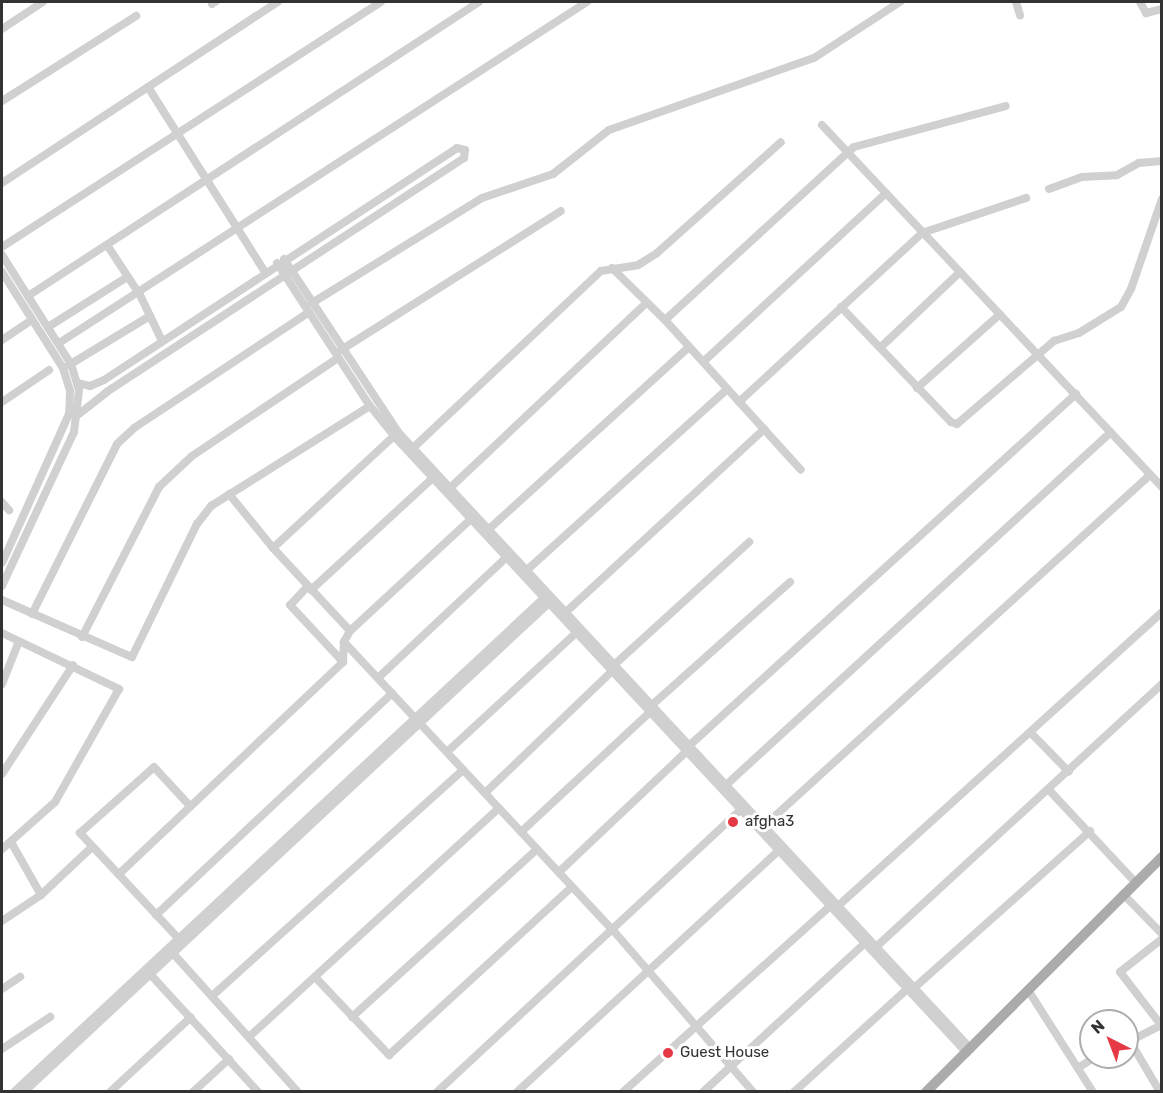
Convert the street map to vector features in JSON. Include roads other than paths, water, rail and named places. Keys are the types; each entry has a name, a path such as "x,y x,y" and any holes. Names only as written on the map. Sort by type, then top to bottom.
{"main road":[{"path":"926,1092 1161,857"}],"street":[{"path":"2,29 43,2"},
{"path":"2,183 278,2"},
{"path":"2,247 381,2"},
{"path":"28,296 479,2"},
{"path":"60,343 140,295 587,2"},
{"path":"32,614 117,444 134,428 310,308 482,198 553,174 609,129 814,58 900,2"},
{"path":"1016,2 1020,15"},
{"path":"1140,2 1146,13 1161,9"},
{"path":"2,101 136,16"},
{"path":"148,87 209,179 265,272"},
{"path":"665,320 863,141 1006,106"},
{"path":"822,125 922,233 1040,354 1161,487"},
{"path":"413,448 601,271 638,265 657,253 781,142"},
{"path":"77,383 90,386 104,380 281,261 457,148 465,150 464,158 107,392 78,415"},
{"path":"1049,189 1082,177 1117,175 1139,163 1161,160"},
{"path":"703,362 886,194"},
{"path":"739,402 922,233 1026,198"},
{"path":"841,307 951,423 957,424 1054,341 1079,333 1121,307 1131,289 1161,201"},
{"path":"82,637 139,522 171,474 192,456 340,354 561,211"},
{"path":"107,245 140,295 162,342"},
{"path":"2,255 60,343 67,366 70,391 69,414 2,562"},
{"path":"281,261 394,436 506,558 548,599 566,612 740,810 778,851 798,868"},
{"path":"612,268 645,304 665,320 801,470"},
{"path":"2,272 32,320 77,383 78,415 2,586"},
{"path":"881,347 960,272"},
{"path":"48,327 127,276"},
{"path":"450,488 645,304"},
{"path":"917,388 1000,314"},
{"path":"67,366 150,316"},
{"path":"2,340 32,320"},
{"path":"489,529 689,347"},
{"path":"340,354 370,406 489,529 527,570 576,633 613,668"},
{"path":"2,402 49,370"},
{"path":"527,570 727,389"},
{"path":"559,872 688,749 1076,394"},
{"path":"2,600 132,657 197,524 211,506 370,406"},
{"path":"566,612 764,429"},
{"path":"726,785 1111,432"},
{"path":"273,548 394,436"},
{"path":"764,826 1150,475"},
{"path":"344,662 290,605 433,478"},
{"path":"229,494 273,548 350,631"},
{"path":"2,502 9,510"},
{"path":"118,874 344,662 344,642 350,631 471,519"},
{"path":"485,793 613,668 749,542"},
{"path":"378,678 506,558"},
{"path":"521,832 790,582"},
{"path":"14,1092 548,599"},
{"path":"623,1092 694,1025 1032,733 1161,612"},
{"path":"2,633 117,686 118,693 55,802 2,849"},
{"path":"447,752 576,633"},
{"path":"2,684 19,641"},
{"path":"344,642 612,929 753,1092"},
{"path":"2,774 73,665"},
{"path":"876,947 1069,772 1161,684"},
{"path":"156,915 392,693"},
{"path":"24,1092 150,974 178,938 417,720"},
{"path":"1032,733 1069,772"},
{"path":"688,749 726,785 764,826 798,868 876,947 910,988"},
{"path":"178,938 80,833 154,767 190,806"},
{"path":"212,996 463,770"},
{"path":"1049,790 1090,831 1135,882"},
{"path":"249,1037 499,808"},
{"path":"437,1092 740,810"},
{"path":"794,1092 1090,831"},
{"path":"11,842 41,895"},
{"path":"2,921 41,895 92,847"},
{"path":"352,1017 537,849"},
{"path":"517,1092 778,851"},
{"path":"315,976 352,1017 391,1054 572,886"},
{"path":"1123,894 1161,937 1120,972 1161,1025 1130,1041 1160,1092"},
{"path":"834,906 865,944 969,1051"},
{"path":"703,1092 865,944"},
{"path":"170,950 298,1092"},
{"path":"150,974 258,1092"},
{"path":"2,988 20,977"},
{"path":"1028,990 1093,1092"},
{"path":"2,1049 50,1017"},
{"path":"110,1092 191,1017"},
{"path":"193,1092 229,1059"}],"place":[{"name":"afgha3","path":"733,822"},
{"name":"Guest House","path":"668,1053"}]}
